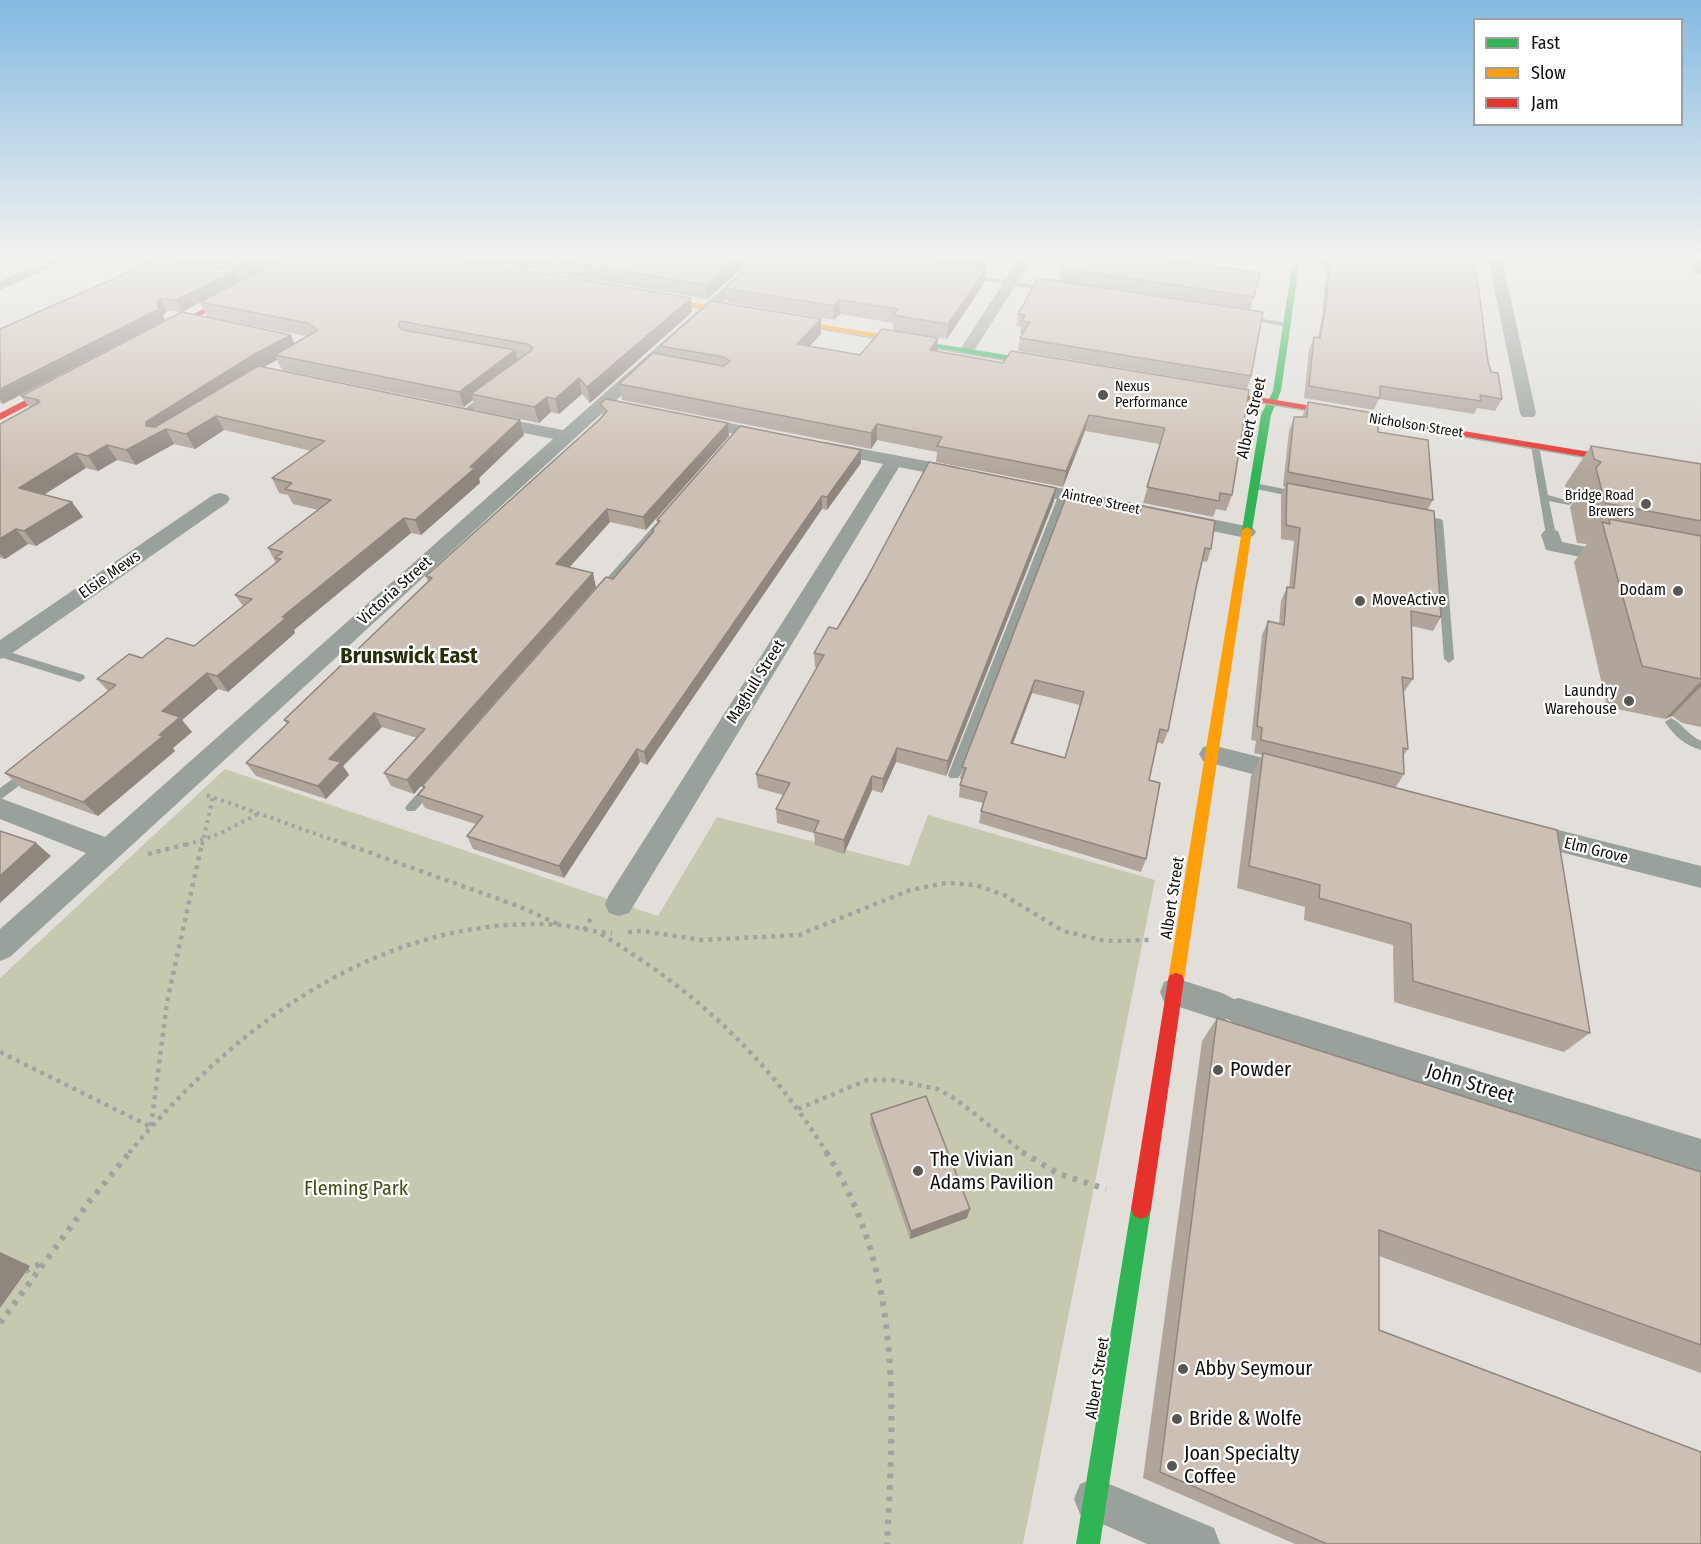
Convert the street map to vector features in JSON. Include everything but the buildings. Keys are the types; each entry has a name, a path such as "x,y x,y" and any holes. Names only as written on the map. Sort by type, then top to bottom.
{"street":[{"path":"144,337 155,331"},
{"name":"Victoria Street","path":"0,948 566,436 603,403 655,364 687,331"},
{"path":"848,331 1061,367"},
{"path":"967,351 980,331"},
{"name":"Albert Street","path":"1088,1544 1143,1204 1246,532 1266,415 1276,390 1286,331"},
{"path":"1510,331 1527,413"},
{"path":"0,404 72,374 0,417"},
{"name":"Nicholson Street","path":"1190,389 1701,474"},
{"path":"603,403 628,408"},
{"path":"457,413 566,436"},
{"path":"673,417 738,435 788,440"},
{"path":"812,444 973,476"},
{"name":"Maghull Street","path":"619,904 894,461"},
{"name":"Aintree Street","path":"1007,483 1246,532"},
{"name":"Elsie Mews","path":"0,652 220,498"},
{"path":"1551,535 1553,546 1633,561"},
{"path":"1212,754 1316,780"},
{"path":"0,808 109,850"},
{"name":"Elm Grove","path":"1502,827 1700,877"},
{"name":"John Street","path":"1175,992 1701,1156"},
{"path":"1095,1498 1198,1544"}],"lane":[{"path":"457,413 492,392"},
{"path":"1535,446 1551,535"},
{"path":"1254,486 1309,496"},
{"path":"954,774 1063,494"},
{"path":"1544,497 1569,502"},
{"path":"592,601 671,511"},
{"path":"1414,517 1438,521 1449,659"},
{"path":"0,652 80,678"},
{"path":"1671,722 1677,731 1690,742 1701,746"},
{"path":"0,795 35,767"},
{"path":"411,808 435,781"}],"path":[{"path":"181,785 518,906 560,925"},
{"path":"151,1127 153,1082 213,797"},
{"path":"109,850 132,856 203,841 233,829 259,813"},
{"path":"0,1323 42,1263 151,1127 206,1074 271,1017 305,994 370,958 407,943 458,932 514,925 560,925 601,933 642,931 714,940 799,934 910,890 946,883 976,885 1004,896 1063,931 1105,941 1151,940 1182,948"},
{"path":"601,933 650,962 697,997 755,1051 798,1109 852,1195 875,1268 888,1336 892,1408 887,1544"},
{"path":"0,1052 151,1127"},
{"path":"798,1109 867,1080 892,1080 938,1089 957,1100 1032,1161 1059,1174 1143,1204"},
{"path":"21,1273 42,1263"}],"green space":[{"name":"Fleming Park","path":"225,769 658,916 717,817 909,866 928,815 1155,880 1023,1544 0,1544 0,978"}],"tram line":[{"path":"834,331 890,341"},
{"path":"920,346 1020,363"},
{"path":"1230,398 1322,413"},
{"path":"1364,420 1600,460"}],"traffic: fast":[{"path":"1247,530 1266,415 1277,391 1286,331"},
{"path":"885,337 1050,365"},
{"path":"1590,455 1701,474"},
{"path":"1088,1544 1141,1209"}],"traffic: slow":[{"path":"850,331 885,337"},
{"path":"1176,980 1247,530"}],"traffic: jam":[{"path":"156,336 165,331"},
{"path":"0,417 65,383"},
{"path":"1204,391 1590,455"},
{"path":"1141,1209 1176,980"}],"place":[{"name":"Nexus Performance","path":"1103,395"},
{"name":"Bridge Road Brewers","path":"1646,504"},
{"name":"Dodam","path":"1678,591"},
{"name":"MoveActive","path":"1360,601"},
{"name":"Laundry Warehouse","path":"1629,701"},
{"name":"Powder","path":"1218,1070"},
{"name":"The Vivian Adams Pavilion","path":"918,1171"},
{"name":"Abby Seymour","path":"1183,1369"},
{"name":"Bride & Wolfe","path":"1177,1419"},
{"name":"Joan Specialty Coffee","path":"1172,1466"}],"district":[{"name":"Brunswick East","path":"409,657"}]}
